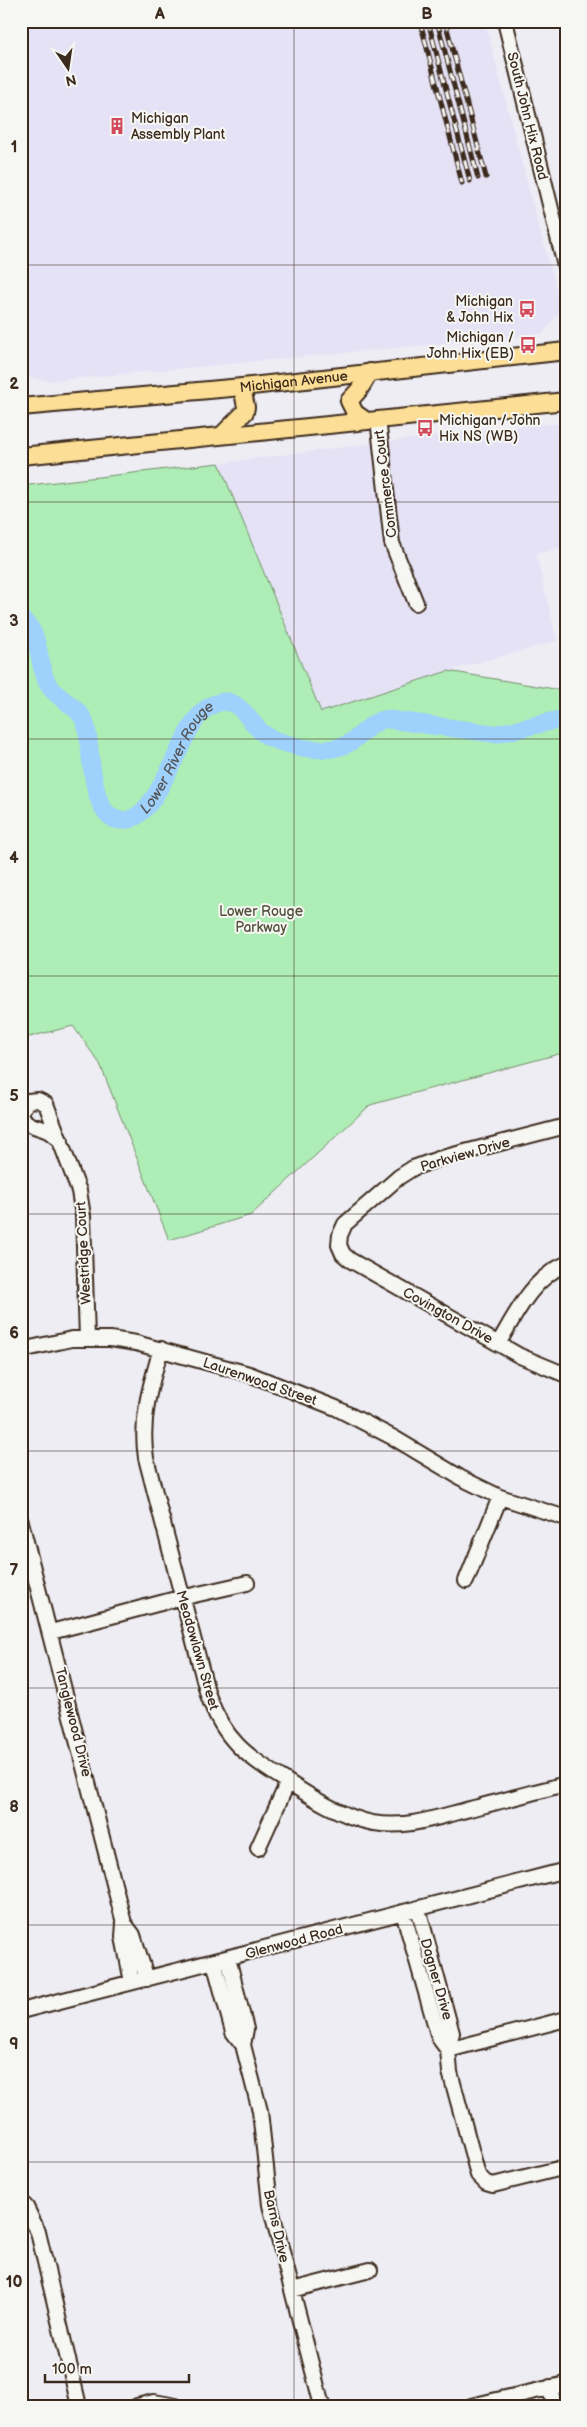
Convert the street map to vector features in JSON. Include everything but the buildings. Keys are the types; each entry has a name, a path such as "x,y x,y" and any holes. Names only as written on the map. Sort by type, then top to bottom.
{"main road":[{"name":"Michigan Avenue","path":"21,407 242,387 566,351"},
{"path":"370,372 359,390 349,401 354,413 371,420"},
{"path":"222,435 245,412 246,406 242,387"},
{"path":"21,456 566,401"}],"street":[{"name":"South John Hix Road","path":"505,21 566,270"},
{"name":"Commerce Court","path":"371,420 392,543 416,604"},
{"name":"Parkview Drive","path":"339,1245 342,1229 349,1220 399,1177 413,1168 438,1159 566,1126"},
{"name":"Westridge Court","path":"61,1141 79,1191 82,1208 87,1338"},
{"name":"Covington Drive","path":"339,1245 343,1254 350,1260 498,1344 566,1375"},
{"path":"498,1344 529,1293 540,1281 566,1264"},
{"name":"Laurenwood Street","path":"21,1350 55,1342 87,1338 123,1340 249,1374 315,1399 359,1420 500,1498 566,1518"},
{"name":"Meadowlawn Street","path":"161,1349 146,1402 144,1447 208,1695 221,1724 232,1741 245,1754 288,1782 353,1817 373,1823 392,1825 414,1823 566,1784"},
{"path":"466,1581 500,1498"},
{"name":"Tanglewood Drive","path":"21,1522 51,1632 124,1923 123,1937 132,1982"},
{"path":"51,1632 182,1597 247,1583"},
{"path":"258,1848 288,1782"},
{"name":"Glenwood Road","path":"21,2011 566,1870"},
{"name":"Dagner Drive","path":"418,1908 452,2033 448,2050 450,2072 474,2164 480,2178 486,2183 499,2184 566,2167"},
{"name":"Dagner Drive","path":"403,1912 439,2038 448,2050"},
{"name":"Tanglewood Drive","path":"124,1923 133,1935 147,1978"},
{"name":"Barns Drive","path":"221,1960 233,2032 243,2045 263,2124 270,2205 322,2406"},
{"path":"448,2050 566,2019"},
{"path":"21,2202 26,2207 38,2232 80,2406"},
{"path":"292,2290 370,2270"},
{"path":"471,2406 566,2384"},
{"path":"550,2387 554,2406"},
{"path":"137,2406 154,2402 168,2402 176,2406"}],"shaded area":[{"path":"21,21 485,21 562,309 543,334 50,381 21,376"},
{"path":"566,423 566,546 536,554 557,641 448,671 321,712 219,463 504,427"}],"green space":[{"name":"Lower Rouge Parkway","path":"219,463 321,712 448,671 566,691 566,1052 370,1105 251,1215 169,1240 100,1064 73,1026 21,1039 21,486"}],"waterway":[{"name":"Lower River Rouge","path":"21,619 28,624 33,632 48,684 56,694 77,711 85,722 98,798 105,811 114,819 127,820 139,814 151,802 198,717 207,708 218,703 234,704 240,708 257,728 273,739 312,749 337,748 351,742 375,723 385,719 496,734 566,718"}],"railway":[{"path":"420,21 462,183"},
{"path":"428,21 470,181"},
{"path":"437,21 478,178"},
{"path":"445,21 486,177"}],"place":[{"name":"Michigan Assembly Plant","path":"117,126"},
{"name":"Michigan & John Hix","path":"527,309"},
{"name":"Michigan / John Hix (EB)","path":"528,345"},
{"name":"Michigan / John Hix NS (WB)","path":"425,428"}]}
